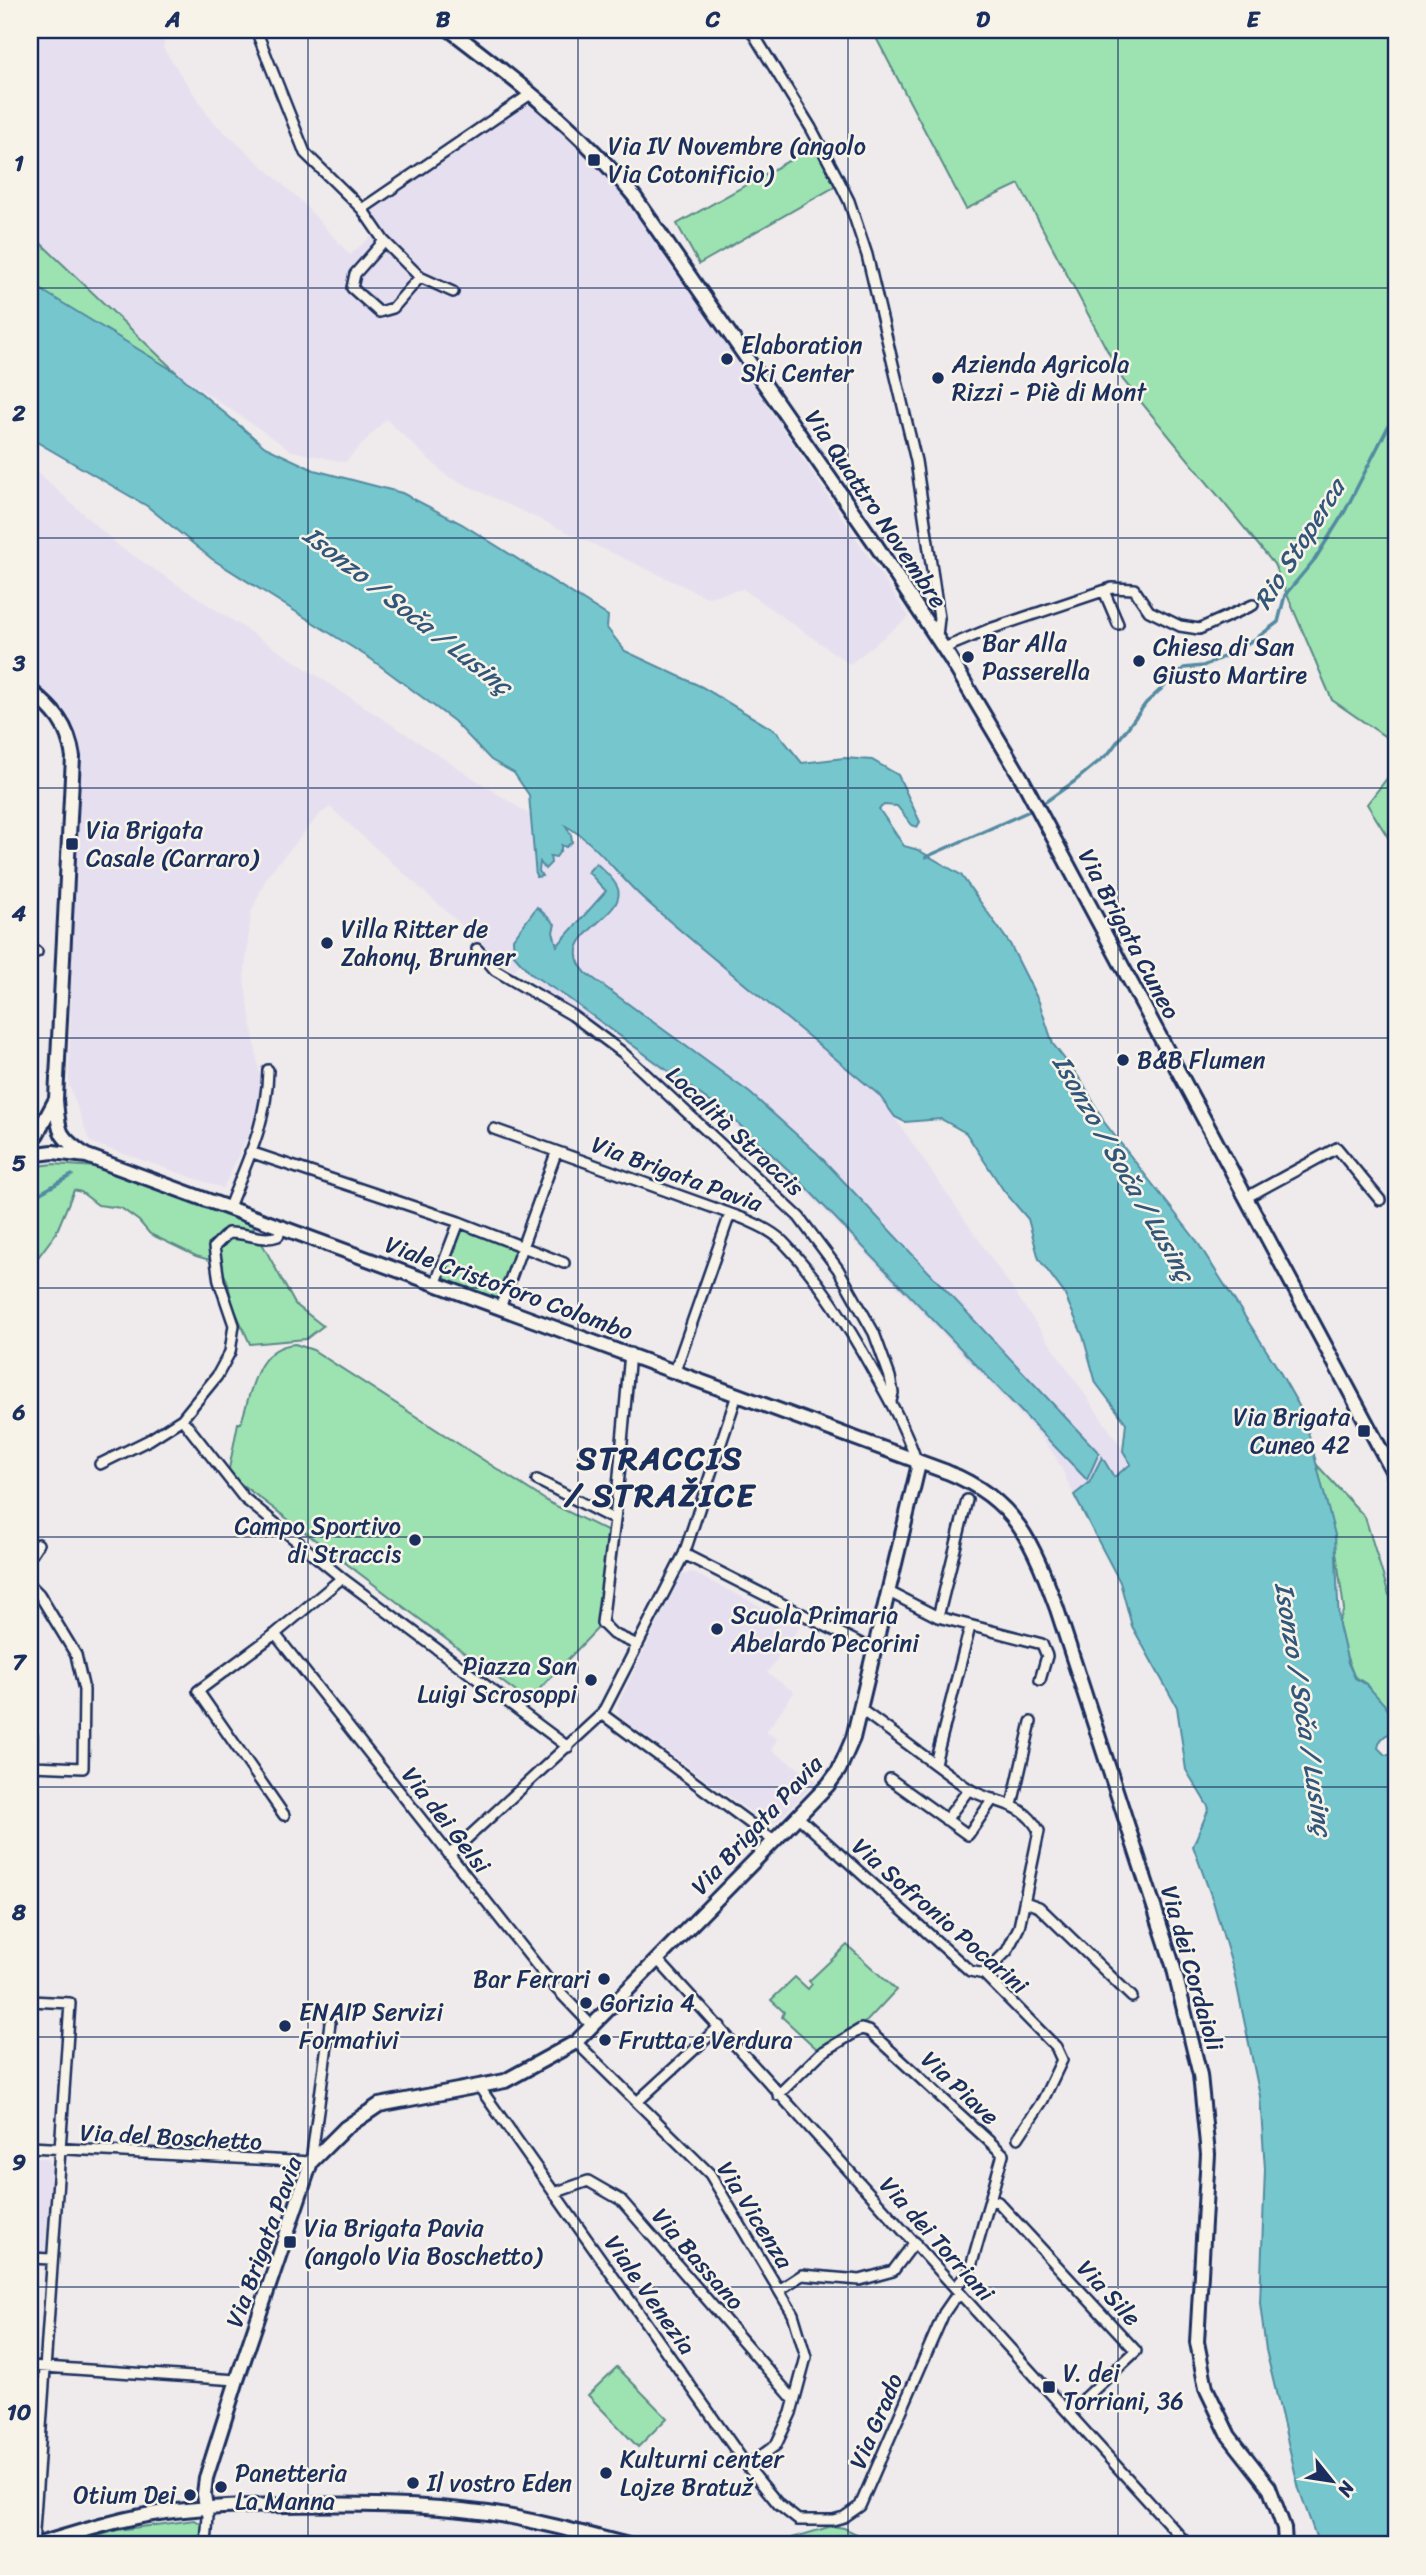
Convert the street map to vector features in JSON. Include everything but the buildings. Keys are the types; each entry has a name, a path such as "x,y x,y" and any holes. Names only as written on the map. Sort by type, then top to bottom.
{"street":[{"path":"256,30 305,153 362,209 384,241 420,277 453,292"},
{"name":"Via Quattro Novembre","path":"450,30 532,93 616,174 634,195 937,636"},
{"path":"751,30 811,128 849,201 867,255 916,461 939,618 937,636"},
{"path":"362,209 532,93"},
{"path":"384,241 355,274 352,288 379,312 393,308 420,277"},
{"path":"944,648 990,629 1112,589 1134,589 1149,611 1181,626 1199,629 1253,605"},
{"path":"1104,591 1118,624"},
{"name":"Via Brigata Cuneo","path":"937,636 1034,802 1396,1478"},
{"path":"30,690 53,709 64,726 73,757 56,1099 30,1142"},
{"name":"Località Straccis","path":"477,949 495,970 572,1015 614,1045 799,1217 838,1269 874,1333 890,1377 891,1401"},
{"path":"229,1207 263,1119 268,1070"},
{"name":"Viale Cristoforo Colombo","path":"56,1099 58,1122 64,1139 87,1156"},
{"name":"Via Brigata Pavia","path":"206,2507 206,2477 311,2162 345,2128 379,2105 505,2081 576,2042 828,1785 839,1770 853,1738 918,1468 904,1425 857,1342 823,1289 786,1244 757,1224 494,1129"},
{"path":"1247,1197 1337,1148 1380,1200"},
{"name":"Viale Cristoforo Colombo","path":"30,1155 53,1152 87,1156 916,1460"},
{"path":"250,1152 459,1222 564,1263"},
{"path":"500,1308 556,1153"},
{"path":"675,1371 730,1214"},
{"path":"435,1285 459,1222"},
{"path":"100,1464 149,1440 182,1419 217,1376 230,1352 234,1325 219,1281 214,1247 228,1233 243,1232 268,1240 278,1237 283,1226"},
{"path":"629,1353 615,1520 602,1623 613,1634 638,1646"},
{"path":"449,1855 602,1714 684,1554 737,1395"},
{"path":"182,1419 244,1498 342,1578 568,1747"},
{"name":"Via dei Cordaioli","path":"916,1460 969,1482 1009,1513 1035,1551 1056,1609 1173,1965 1200,2075 1208,2154 1196,2342 1206,2388 1228,2436 1269,2487 1284,2528 1285,2545"},
{"path":"537,1480 615,1520"},
{"path":"938,1617 967,1500"},
{"path":"30,1556 38,1544"},
{"path":"684,1554 874,1651"},
{"path":"284,1815 198,1690 275,1634 342,1578"},
{"path":"30,1585 39,1594 76,1655 84,1690 83,1768 33,1766 32,1736"},
{"path":"890,1592 938,1617 1042,1644 1047,1656 1040,1680"},
{"path":"935,1763 970,1627"},
{"name":"Via dei Gelsi","path":"275,1634 550,1982 592,2026"},
{"path":"860,1709 969,1789 1021,1809 1039,1831 1025,1902 1014,1940 984,1974"},
{"path":"602,1714 774,1841"},
{"path":"1012,1804 1031,1722"},
{"path":"890,1779 968,1835 993,1799"},
{"path":"946,1820 969,1789"},
{"name":"Via Sofronio Pocarini","path":"797,1816 970,1971 984,1974 1056,2047"},
{"path":"1025,1902 1039,1908 1132,1997"},
{"name":"Via dei Torriani","path":"657,1959 1188,2545"},
{"path":"30,2001 70,2003 34,2545 112,2522 206,2507 345,2504 488,2513 628,2545"},
{"path":"311,2162 330,2023"},
{"path":"638,2102 720,2026"},
{"name":"Via Piave","path":"778,2095 821,2053 861,2029 869,2031 1003,2154 970,2270 958,2292"},
{"name":"Via Vicenza","path":"576,2042 710,2174 793,2314 806,2357 794,2400 776,2445 747,2466"},
{"name":"Via Piave","path":"1018,2138 1043,2101 1062,2060 1056,2047"},
{"name":"Viale Venezia","path":"478,2085 747,2466 779,2505 798,2520"},
{"name":"Via del Boschetto","path":"30,2147 311,2162"},
{"name":"Via Bassano","path":"554,2193 588,2181 621,2200 794,2400"},
{"name":"Via Sile","path":"990,2199 998,2202 1136,2351 1070,2412"},
{"name":"Via Vicenza","path":"779,2290 802,2275 860,2280 893,2271 915,2242"},
{"path":"30,2258 51,2259"},
{"name":"Via Grado","path":"798,2520 833,2520 845,2517 860,2506 944,2313 958,2292"},
{"path":"30,2366 237,2379"},
{"path":"206,2507 206,2545"}],"shaded area":[{"path":"30,30 167,30 163,48 211,120 299,199 350,255 374,234 361,214 529,97 628,198 909,617 850,664 743,589 707,597 447,476 386,419 345,462 292,451 177,373 30,233"},
{"path":"30,466 120,547 571,842 582,836 607,858 642,897 879,1095 1132,1463 1114,1477 1101,1458 1089,1483 1074,1495 1056,1457 1040,1436 804,1189 734,1124 621,1039 546,993 520,964 513,971 330,807 320,814 267,876 251,912 244,980 264,1101 223,1188 90,1142 69,1085 76,756 30,680"},
{"path":"692,1572 800,1626 767,1673 794,1692 766,1732 777,1739 771,1750 817,1781 776,1822 765,1822 619,1717 618,1704 681,1576"},
{"path":"30,2157 47,2159 52,2165 45,2251 42,2254 30,2253"}],"green space":[{"path":"872,30 1396,30 1396,744 1332,700 1274,564 1123,380 1019,184 966,209"},
{"path":"815,146 836,186 699,264 677,224"},
{"path":"30,233 177,373 30,284"},
{"path":"1396,767 1396,850 1367,804"},
{"path":"53,1164 97,1167 252,1225 295,1304 323,1326 306,1339 250,1344 233,1306 227,1280 217,1262 196,1256 150,1234 139,1221 121,1208 98,1205 74,1190 56,1233 30,1268 30,1167"},
{"path":"459,1222 522,1247 500,1308 435,1285"},
{"path":"295,1344 313,1350 550,1503 611,1533 597,1629 528,1701 228,1474 238,1423 241,1423 257,1373 271,1353"},
{"path":"1316,1464 1365,1517 1389,1595 1396,1600 1396,1721 1366,1684 1354,1676 1346,1655 1338,1624 1344,1609 1333,1530"},
{"path":"847,1945 896,1990 867,2021 818,2050 782,2017 784,2012 771,2000 795,1977 808,1989 812,1984 809,1981"},
{"path":"617,2367 667,2418 638,2447 588,2395"},
{"path":"195,2520 204,2526 204,2545 72,2545 117,2530"},
{"path":"832,2526 844,2528 879,2545 788,2545 792,2538"}],"water":[{"name":"Isonzo / Soča / Lusinç","path":"30,283 177,373 265,447 314,470 402,493 462,524 608,616 607,628 625,651 702,687 777,732 802,763 844,758 872,760 898,775 920,822 917,827 912,825 897,806 884,805 879,809 904,846 918,850 961,875 1010,944 1039,1002 1053,1044 1083,1083 1104,1122 1196,1240 1277,1367 1303,1413 1335,1535 1339,1625 1348,1663 1355,1678 1366,1684 1396,1722 1396,1732 1384,1737 1378,1748 1385,1755 1396,1754 1396,1904 1389,1940 1396,1976 1396,2545 1319,2545 1299,2489 1266,2350 1260,2303 1265,2169 1260,2096 1234,1972 1193,1846 1209,1808 1186,1770 1177,1707 1132,1626 1120,1582 1074,1495 1089,1483 1102,1457 1114,1477 1131,1464 1123,1451 1126,1423 1096,1383 1083,1336 1064,1293 1039,1259 1028,1219 1004,1191 966,1133 941,1119 905,1122 895,1117 879,1095 673,924 634,890 598,851 577,833 566,826 572,842 566,847 561,845 556,857 550,856 551,863 545,869 540,862 539,871 542,876 536,877 529,795 514,773 491,760 454,721 371,659 212,559 147,506 30,438"},
{"path":"596,863 616,885 617,900 577,948 578,960 586,973 750,1093 817,1153 1099,1453 1087,1480 795,1176 731,1117 531,974 514,955 513,939 537,907 555,924 553,932 557,946 606,891 588,872"}],"waterway":[{"name":"Rio Stoperca","path":"1041,805 1109,753 1146,703 1184,668 1203,666 1223,657 1257,638 1278,622 1285,595 1315,559 1345,511 1391,421 1396,377"},
{"name":"Rio Stoperca","path":"926,857 1034,809"},
{"path":"30,1199 72,1175"}],"place":[{"name":"Via IV Novembre (angolo Via Cotonificio)","path":"594,160"},
{"name":"Elaboration Ski Center","path":"727,359"},
{"name":"Azienda Agricola Rizzi - Piè di Mont","path":"938,378"},
{"name":"Bar Alla Passerella","path":"968,657"},
{"name":"Chiesa di San Giusto Martire","path":"1139,661"},
{"name":"Via Brigata Casale (Carraro)","path":"72,844"},
{"name":"Villa Ritter de Zahony, Brunner","path":"327,943"},
{"name":"B&B Flumen","path":"1123,1060"},
{"name":"Via Brigata Cuneo 42","path":"1364,1431"},
{"name":"Campo Sportivo di Straccis","path":"415,1540"},
{"name":"Scuola Primaria Abelardo Pecorini","path":"717,1629"},
{"name":"Piazza San Luigi Scrosoppi","path":"591,1680"},
{"name":"Bar Ferrari","path":"604,1979"},
{"name":"Gorizia 4","path":"586,2003"},
{"name":"ENAIP Servizi Formativi","path":"285,2026"},
{"name":"Frutta e Verdura","path":"605,2040"},
{"name":"Via Brigata Pavia (angolo Via Boschetto)","path":"290,2242"},
{"name":"V. dei Torriani, 36","path":"1049,2387"},
{"name":"Kulturni center Lojze Bratuž","path":"606,2473"},
{"name":"Il vostro Eden","path":"413,2483"},
{"name":"Panetteria La Manna","path":"221,2487"},
{"name":"Otium Dei","path":"190,2495"}],"district":[{"name":"STRACCIS / STRAŽICE","path":"660,1476"}]}
